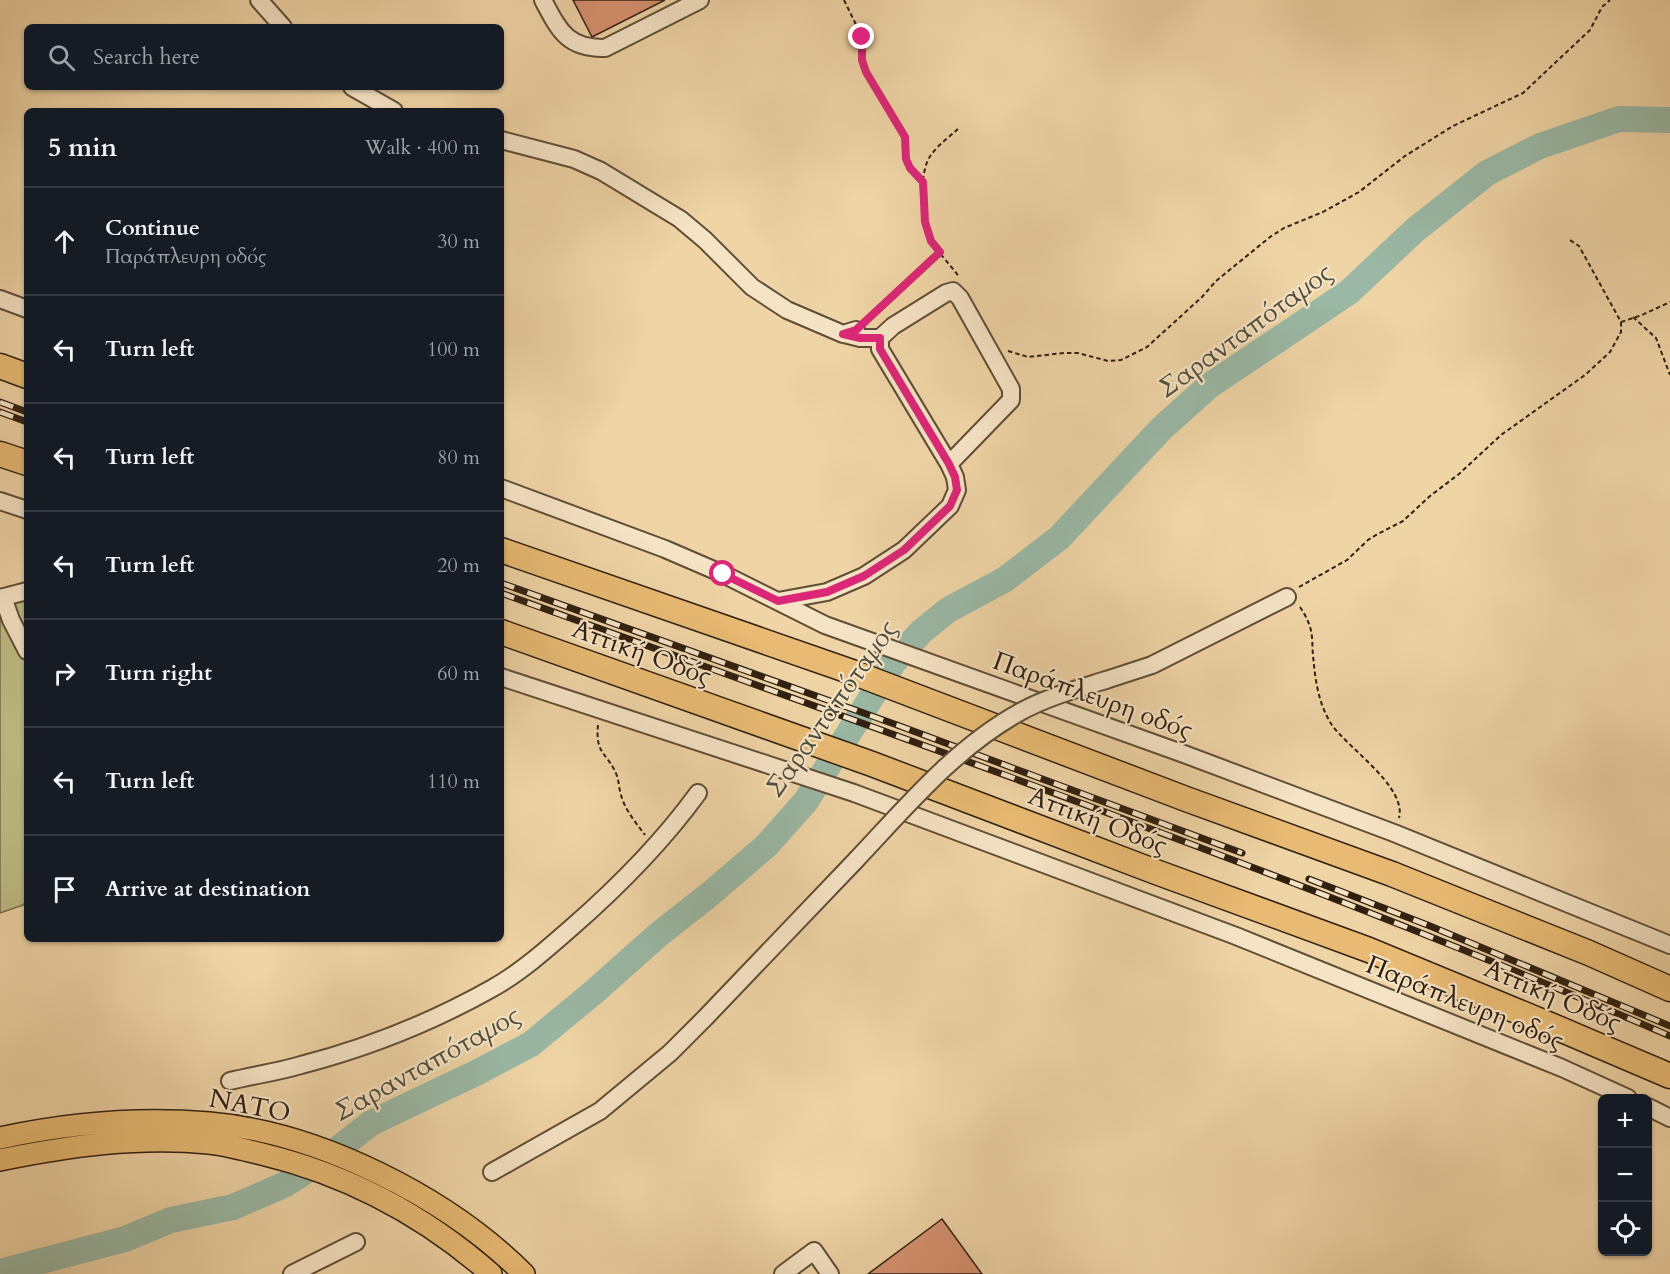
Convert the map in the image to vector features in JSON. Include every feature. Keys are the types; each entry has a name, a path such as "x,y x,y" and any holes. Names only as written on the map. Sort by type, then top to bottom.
{"highway":[{"path":"0,366 24,375"},
{"path":"0,453 24,462"},
{"name":"Αττική Οδός","path":"504,551 852,672 1197,803 1392,874 1589,953 1670,989"},
{"name":"Αττική Οδός","path":"504,633 807,740 1369,950 1670,1076"}],"main road":[{"name":"ΝΑΤΟ","path":"0,1138 69,1125 111,1121 209,1123 240,1127 290,1139 346,1158 393,1179 458,1220 499,1251 524,1274"},
{"name":"ΝΑΤΟ","path":"0,1160 75,1146 118,1142 209,1143 286,1160 339,1178 386,1199 426,1224 491,1274"}],"street":[{"path":"259,0 280,24"},
{"path":"543,0 559,30 576,44 589,48 605,48 700,0"},
{"path":"357,90 389,108"},
{"path":"504,141 573,159 601,171 680,219 705,240 752,287 787,310 850,332 860,338 880,338 893,326 953,291 960,298 1011,389 1011,400 949,464"},
{"path":"0,299 24,308"},
{"path":"778,601 827,592 864,576 904,550 950,506 957,490 955,477 949,464 880,349 880,338"},
{"name":"Παράπλευρη οδός","path":"504,489 665,549 825,625 1185,754 1394,833 1670,945"},
{"path":"0,501 24,509"},
{"path":"24,592 1,597 24,645"},
{"path":"492,1172 600,1111 670,1053 937,776 988,732 1021,711 1057,696 1152,665 1287,597"},
{"name":"Παράπλευρη οδός","path":"504,678 854,793 1236,936 1551,1064 1619,1094"},
{"path":"230,1080 301,1065 367,1045 442,1015 494,988 555,942 618,887 676,824 698,793"},
{"path":"1652,1109 1670,1118"},
{"path":"291,1274 356,1242"},
{"path":"783,1274 814,1251 830,1274"}],"path":[{"path":"844,0 862,37 862,60 866,72 901,128 906,143 906,159 910,168 923,182"},
{"path":"1003,346 1008,351 1028,357 1071,353 1108,361 1121,360 1147,347 1223,275 1270,237 1359,192 1405,156 1453,126 1523,93 1590,30 1602,7 1610,0"},
{"path":"958,129 931,155 926,165 923,182 925,222 931,241 961,280"},
{"path":"1394,833 1401,815 1397,798 1373,766 1349,745 1332,724 1322,705 1316,682 1311,628 1298,602 1287,597 1296,589 1347,560 1368,540 1403,521 1501,435 1585,375 1613,347 1621,332 1621,322 1579,246 1570,240"},
{"path":"850,332 940,252"},
{"path":"1621,322 1670,302"},
{"path":"1633,317 1656,338 1670,375"},
{"path":"599,710 596,741 617,776 621,796 629,814 654,848"}],"shaded area":[{"path":"24,598 24,904 0,913 0,607"}],"building":[{"path":"573,0 665,0 592,37"},
{"path":"942,1219 982,1274 868,1274"}],"waterway":[{"name":"Σαρανταπόταμος","path":"0,1272 125,1239 171,1220 233,1207 284,1185 329,1156 371,1123 531,1044 766,846 806,801 893,663 921,632 948,610 1004,580 1059,538 1162,428 1209,386 1349,292 1415,230 1487,173 1540,146 1619,119 1670,120"}],"railway":[{"path":"0,402 24,411"},
{"path":"0,412 24,421"},
{"path":"504,584 897,725 1242,853"},
{"path":"504,594 942,752 1235,861 1526,975 1670,1036"},
{"path":"1309,879 1430,926 1670,1026"}],"route":[{"path":"723,574 778,601 827,592 864,576 904,550 950,506 957,490 955,477 949,464 880,349 880,338 860,338 843,334 856,330 940,252 931,241 925,222 923,182 910,168 906,159 905,137 866,72 862,60 864,48 862,37"}]}
